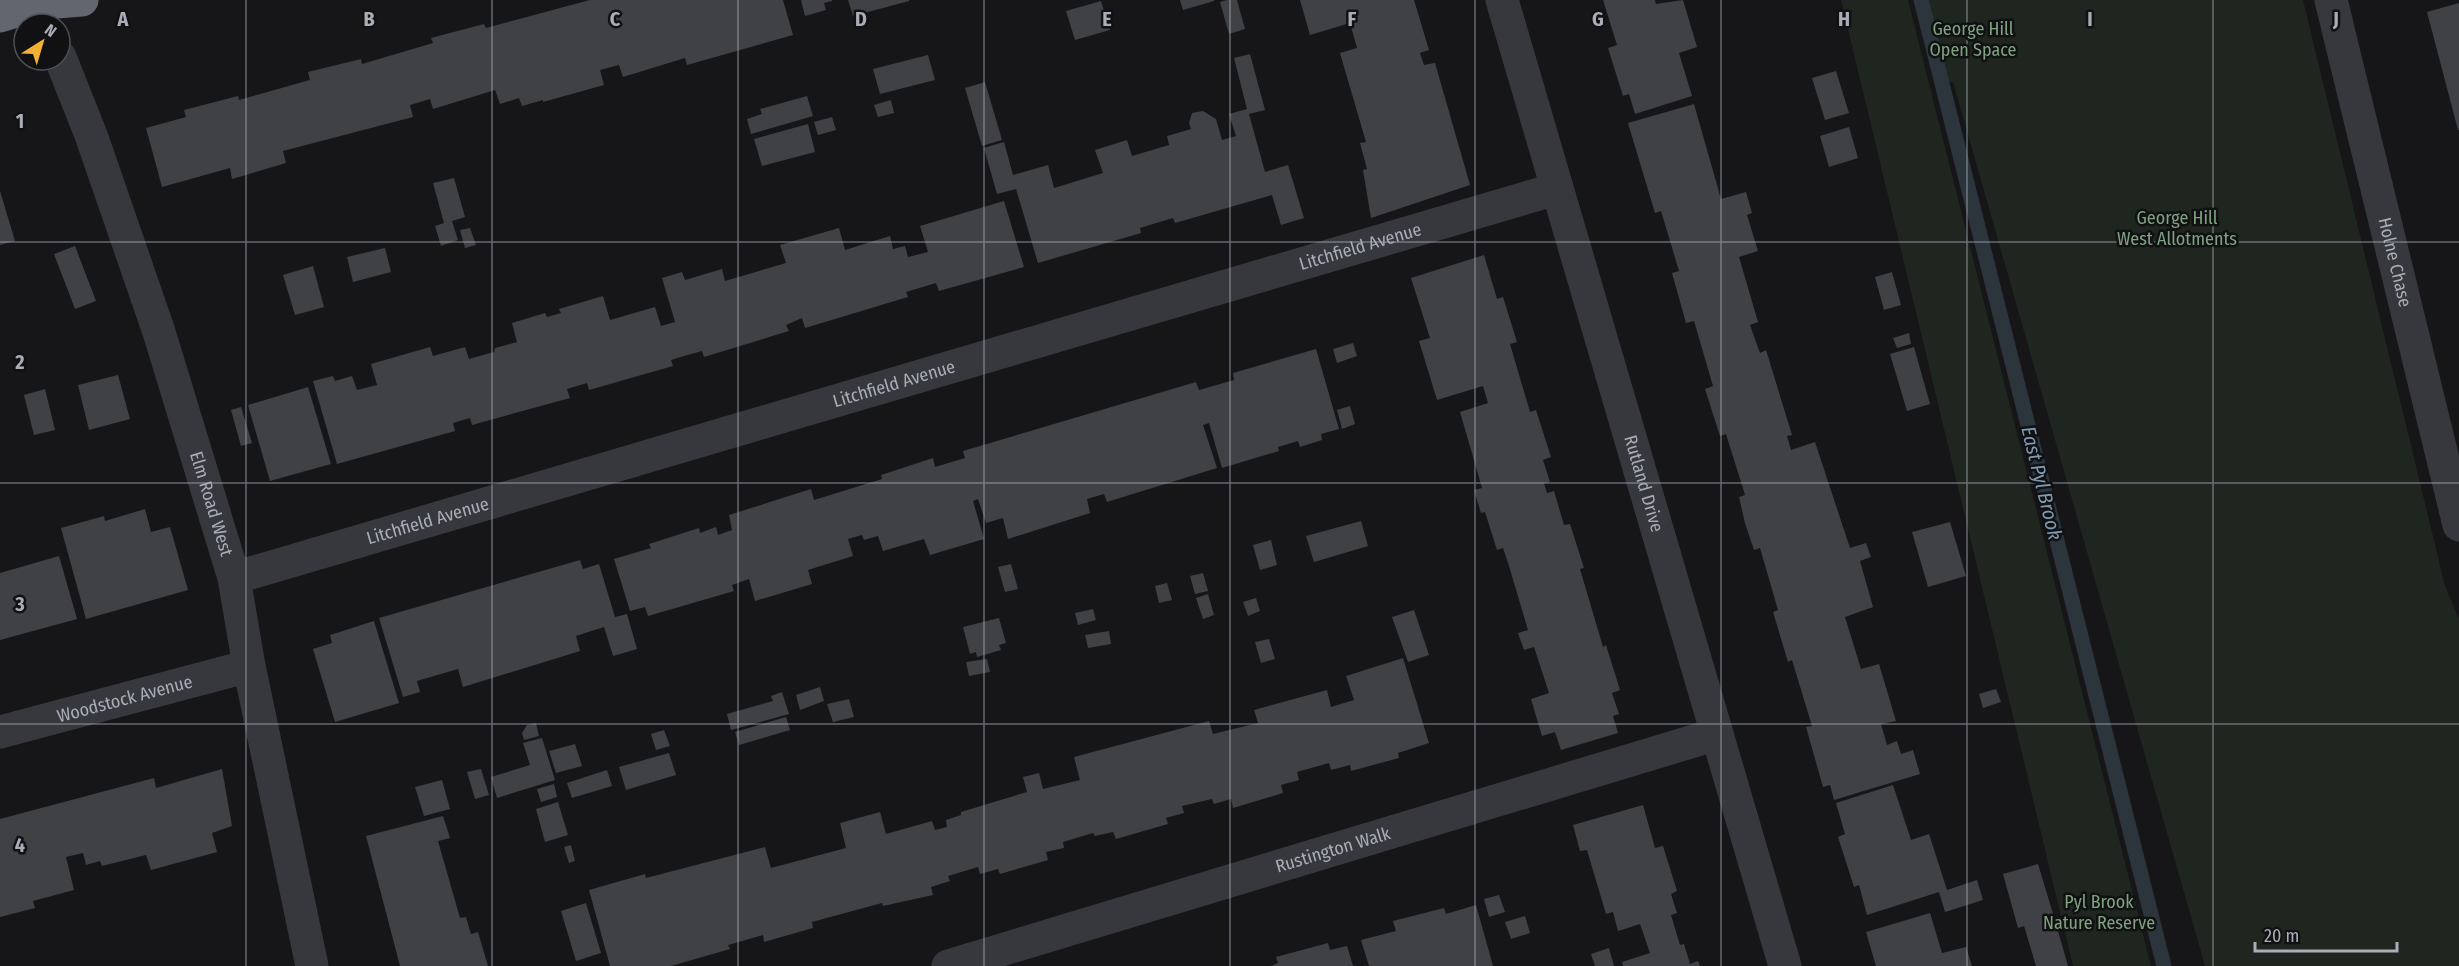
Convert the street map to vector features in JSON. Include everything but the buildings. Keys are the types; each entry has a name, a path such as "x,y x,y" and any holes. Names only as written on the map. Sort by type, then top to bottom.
{"highway":[{"path":"28,9 82,0"}],"street":[{"name":"Rutland Drive","path":"1502,0 1785,966"},
{"name":"Holne Chase","path":"2331,0 2459,525"},
{"name":"Elm Road West","path":"66,72 91,135 159,332 234,578 249,666 312,966"},
{"name":"Litchfield Avenue","path":"234,578 1556,189"},
{"name":"Woodstock Avenue","path":"0,732 249,666"},
{"name":"Rustington Walk","path":"948,966 1717,734"}],"green space":[{"name":"Pyl Brook Nature Reserve","path":"1841,0 1908,0 2151,966 2073,966"},
{"name":"George Hill West Allotments","path":"1922,0 2303,0 2445,586 2459,619 2459,966 2205,966 1953,82 1942,82"}],"waterway":[{"name":"East Pyl Brook","path":"1921,0 2164,966"}],"park label":[{"name":"George Hill Open Space","path":"1973,39"}]}
